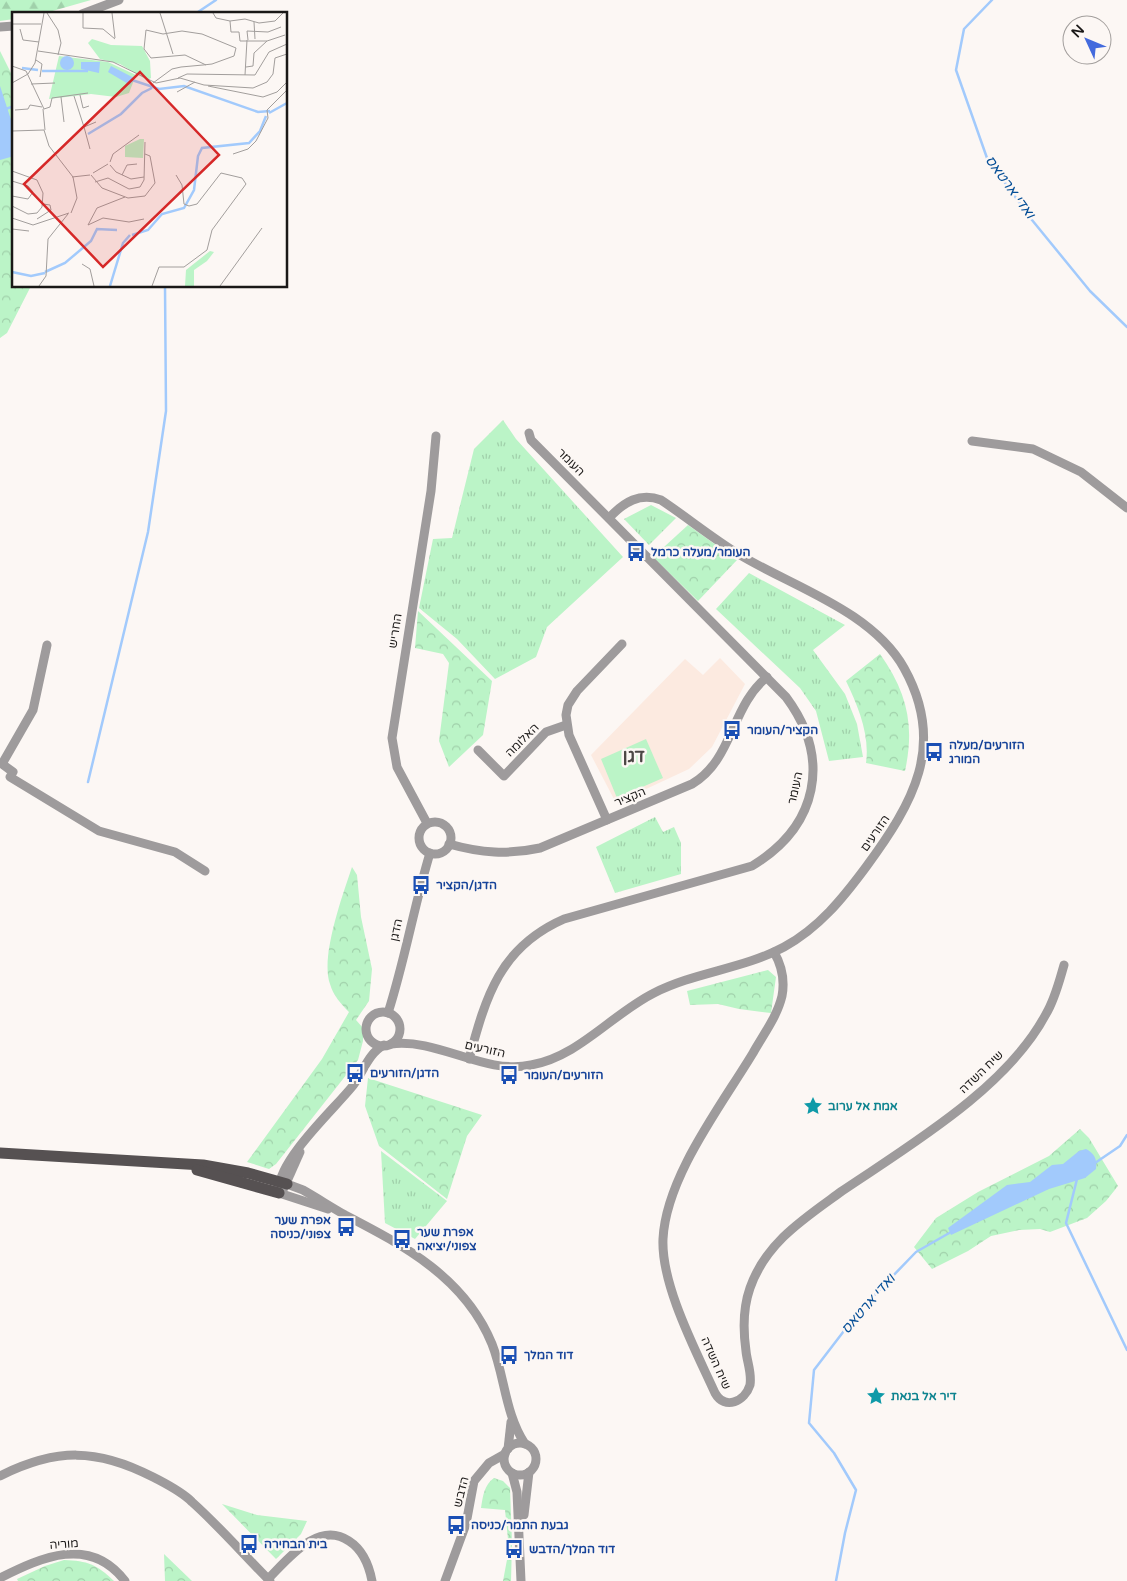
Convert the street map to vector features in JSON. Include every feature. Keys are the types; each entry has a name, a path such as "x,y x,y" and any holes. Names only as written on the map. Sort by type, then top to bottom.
{"main road":[{"path":"0,1153 219,1168 282,1186"}],"street":[{"path":"87,12 119,0"},
{"name":"העומר","path":"469,1059 482,1009 496,978 514,952 537,933 550,925 579,914 752,866 770,855 786,840 798,823 807,803 812,782 813,760 810,738 801,716 786,697 531,440 529,433"},
{"name":"החריש","path":"428,823 397,767 392,733 431,491 436,436"},
{"path":"972,440 1034,449 1081,472 1127,508"},
{"name":"הזורעים","path":"422,1046 499,1066 516,1067 549,1060 574,1047 637,1003 659,991 774,952 804,935 837,904 894,829 907,806 917,782 922,758 922,726 913,687 898,659 869,628 846,612 740,556 661,500 647,496 635,498 609,518"},
{"path":"607,820 566,725 566,710 573,696 622,644"},
{"path":"47,645 33,710 1,764 13,772 10,776 99,831 174,852 205,871"},
{"name":"הקציר","path":"449,844 484,852 518,852 551,844 692,784 708,772 721,756 751,695 767,677"},
{"name":"האלומה","path":"478,750 504,776 546,732 566,725"},
{"path":"437,822 446,826 450,835 449,844 442,852 430,853 422,847 419,838 420,831 428,823 437,822"},
{"name":"הדגן","path":"388,1012 399,977 415,904 430,853"},
{"name":"שיח השדה","path":"774,952 783,978 778,1010 683,1170 670,1199 664,1228 664,1256 670,1286 715,1393 720,1400 727,1403 741,1399 750,1388 751,1378 744,1335 746,1303 756,1274 771,1249 800,1221 944,1121 984,1089 1037,1030 1053,1002 1064,965"},
{"path":"367,1062 367,1026 371,1017 378,1013 388,1012 395,1016 410,1039 422,1046"},
{"path":"399,1023 399,1034 372,1054 352,1087 302,1145 282,1186 379,1232 420,1256 463,1295 476,1313 492,1345 511,1419 525,1444 534,1451 536,1459 534,1466 529,1472 524,1500 521,1578"},
{"path":"367,1034 374,1042 422,1046"},
{"path":"511,1419 505,1462 517,1492 521,1578"},
{"path":"507,1452 516,1444 525,1444"},
{"name":"הדבש","path":"445,1581 466,1524 474,1481 484,1468 507,1452"},
{"path":"0,1476 29,1463 64,1454 87,1455 122,1463 156,1479 189,1499 269,1580 308,1542 333,1534 344,1538 359,1549 366,1561 372,1581"},
{"name":"הדבש","path":"484,1468 493,1466 510,1471"},
{"path":"510,1471 520,1475 529,1472"},
{"name":"מוריה","path":"0,1578 41,1559 75,1554 104,1562 125,1581"}],"shaded area":[{"path":"720,658 745,684 712,747 689,769 616,803 591,755 685,659 703,675"}],"green space":[{"path":"0,0 91,0 49,12 12,12 12,19 0,21"},
{"path":"0,51 12,75 12,288 30,288 7,333 0,338"},
{"path":"503,420 516,439 623,557 547,627 536,657 495,679 457,639 419,608 433,539 452,538 474,449"},
{"path":"651,505 676,518 649,545 624,519"},
{"path":"688,525 737,560 698,601 653,557"},
{"path":"749,573 845,625 813,650 845,694 857,724 863,757 829,761 816,711 800,688 716,609"},
{"path":"418,611 492,681 483,735 449,767 439,741 449,663 443,654 415,648"},
{"path":"880,654 897,682 909,724 908,754 905,771 866,763 865,731 855,700 846,681"},
{"path":"646,739 663,778 617,798 601,759"},
{"path":"655,817 663,832 674,827 681,843 681,874 615,893 596,847"},
{"path":"352,867 357,875 361,917 372,969 369,1001 356,1020 363,1028 363,1041 358,1060 276,1164 269,1169 247,1162 322,1059 349,1012 331,988 328,958 334,926"},
{"path":"768,970 776,977 771,1013 718,1004 690,1005 687,991"},
{"path":"368,1078 482,1115 467,1136 447,1199 379,1146 365,1106"},
{"path":"1080,1129 1089,1138 1118,1186 1106,1201 1087,1218 1050,1232 1040,1229 1019,1230 991,1236 968,1251 932,1269 914,1247 936,1218 978,1192 1049,1156"},
{"path":"381,1151 447,1201 415,1239 385,1223"},
{"path":"494,1478 503,1481 510,1488 511,1581 503,1581 509,1549 505,1510 481,1508 486,1487"},
{"path":"222,1504 257,1515 307,1521 301,1534 276,1559"},
{"path":"164,1554 192,1581 165,1581"},
{"path":"64,1560 91,1564 114,1581 18,1581 17,1579 45,1566"}],"water":[{"path":"0,86 12,123 12,157 0,160"},
{"path":"1086,1149 1092,1153 1096,1160 1096,1169 1085,1178 1049,1189 951,1235 948,1228 1007,1185 1030,1182 1052,1165 1063,1164 1079,1151"}],"waterway":[{"path":"198,12 216,0"},
{"name":"ואדי ארטאס","path":"992,0 964,29 956,70 987,158 1032,220 1090,291 1127,327"},
{"path":"0,111 12,107"},
{"path":"88,782 148,532 166,411 165,288"},
{"name":"ואדי ארטאס","path":"1095,1163 1120,1146 1127,1135"},
{"path":"1077,1179 1066,1223 1127,1350"},
{"name":"ואדי ארטאס","path":"836,1581 845,1533 856,1490 834,1453 809,1423 814,1370 860,1310 916,1252 951,1232"}],"place":[{"name":"העומר/מעלה כרמל","path":"636,552"},
{"name":"הקציר/העומר","path":"732,730"},
{"name":"הזורעים/מעלה המורג","path":"934,752"},
{"name":"הדגן/הקציר","path":"421,885"},
{"name":"הדגן/הזורעים","path":"355,1073"},
{"name":"הזורעים/העומר","path":"509,1075"},
{"name":"אמת אל ערוב","path":"813,1106"},
{"name":"אפרת שער צפוני/כניסה","path":"346,1227"},
{"name":"אפרת שער צפוני/יציאה","path":"402,1239"},
{"name":"דוד המלך","path":"509,1355"},
{"name":"דיר אל בנאת","path":"876,1396"},
{"name":"גבעת התמר/כניסה","path":"456,1525"},
{"name":"בית הבחירה","path":"249,1544"},
{"name":"דוד המלך/הדבש","path":"514,1549"}],"district":[{"name":"דגן","path":"634,756"}]}
